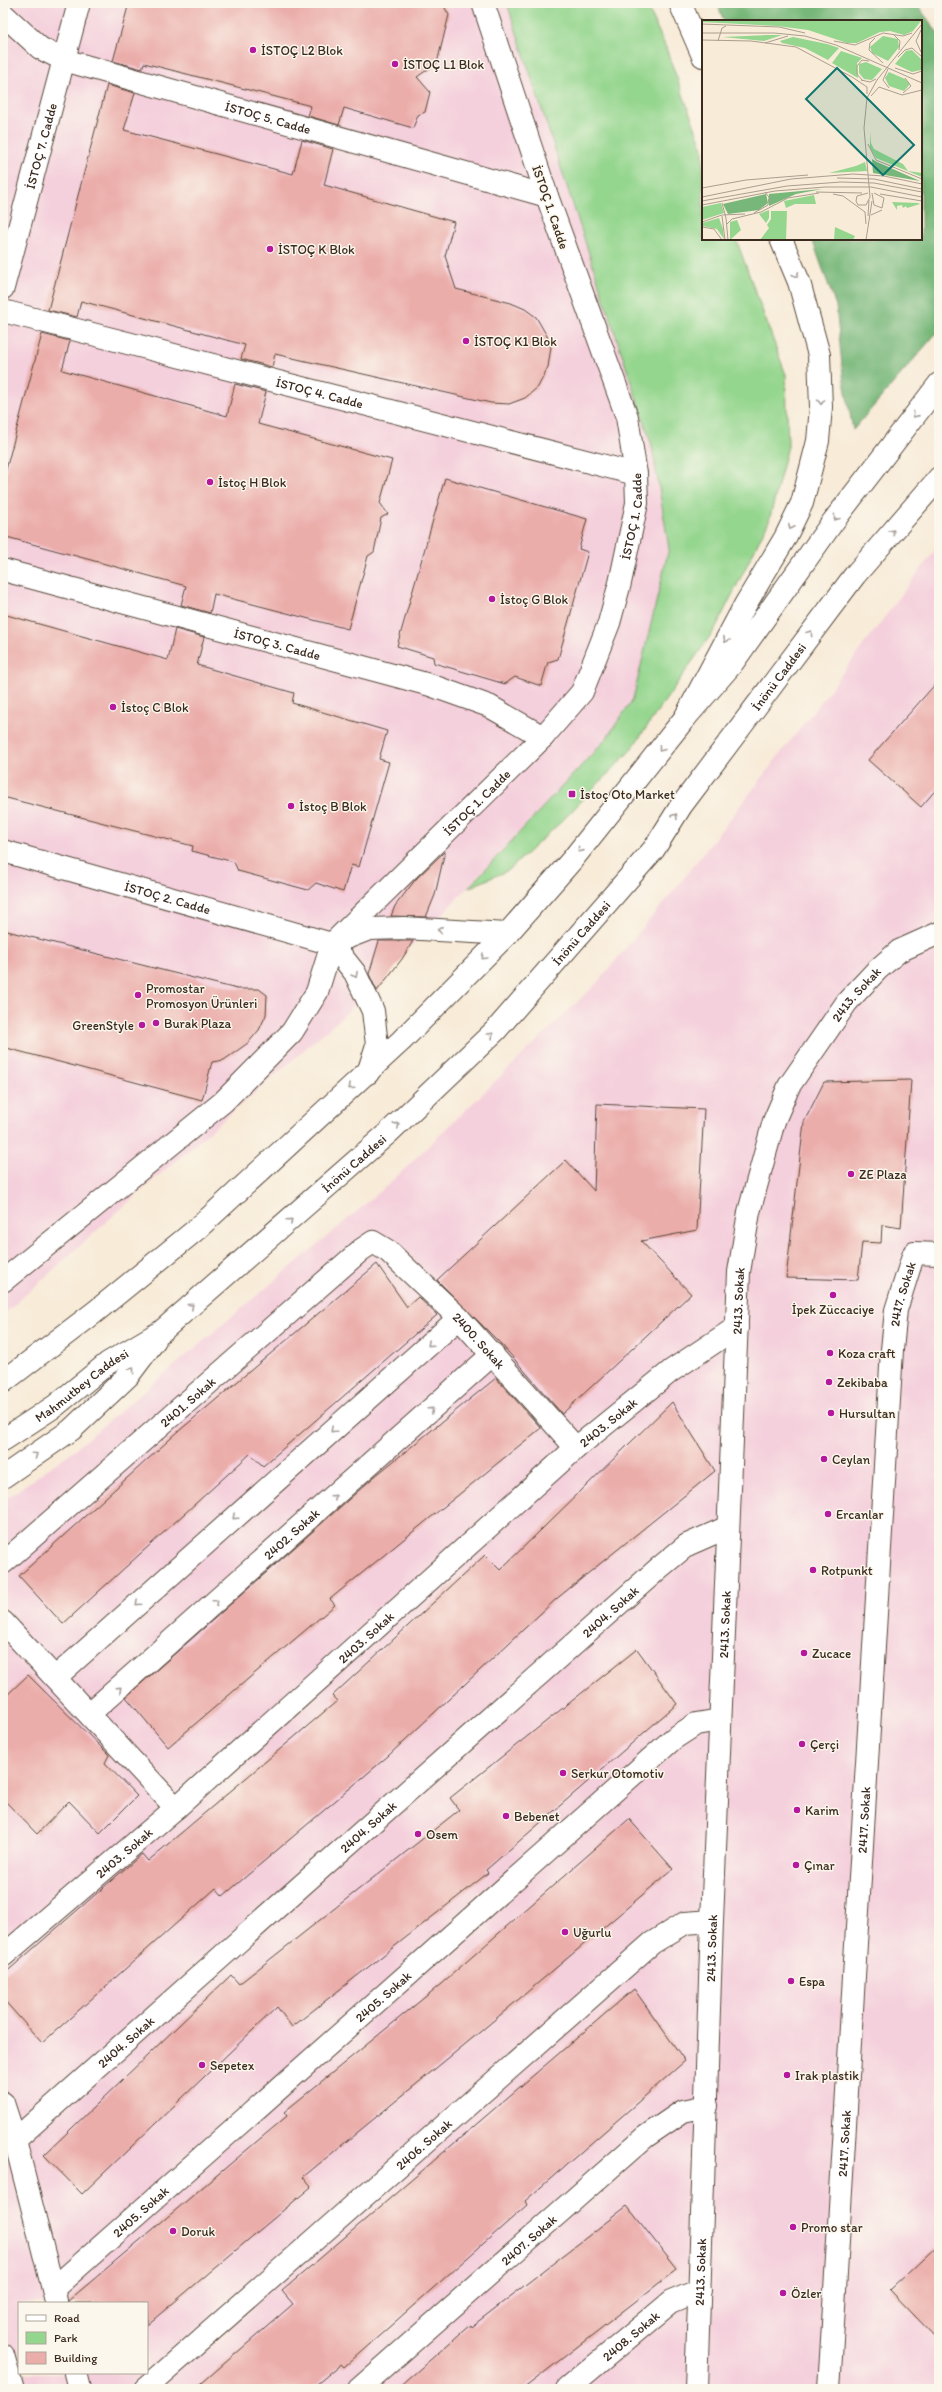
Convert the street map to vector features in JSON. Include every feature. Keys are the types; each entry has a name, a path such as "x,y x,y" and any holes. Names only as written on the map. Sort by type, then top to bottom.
{"main road":[{"name":"İSTOÇ 7. Cadde","path":"3,288 79,3"},
{"name":"İSTOÇ 1. Cadde","path":"332,944 543,737 582,692 609,623 620,583 637,503 636,474 627,417 547,196 483,3"},
{"path":"680,3 702,54"},
{"name":"İSTOÇ 5. Cadde","path":"3,14 40,48 64,60 547,196"},
{"path":"685,718 745,605 785,538 802,503 818,441 821,407 819,355 799,282 781,240"},
{"name":"İSTOÇ 4. Cadde","path":"3,311 636,474"},
{"path":"3,1382 95,1312 197,1229 368,1073 507,934 572,860 685,718 731,665 837,517 939,384"},
{"name":"İnönü Caddesi","path":"162,1331 280,1230 425,1099 496,1030 654,849 686,800 850,581 939,478"},
{"name":"İSTOÇ 3. Cadde","path":"3,570 430,685 489,706 543,737"},
{"name":"İSTOÇ 2. Cadde","path":"3,851 332,944"},
{"path":"332,944 370,929 404,928 507,934"},
{"name":"2413. Sokak","path":"696,2389 707,2106 712,1920 739,1272 749,1212 774,1121 789,1086 847,1002 878,970 899,951 939,933"},
{"path":"332,944 355,973 373,1010 377,1045 368,1073"},
{"path":"3,1281 223,1102 292,1032 317,992 332,944"},
{"name":"2400. Sokak","path":"373,1242 388,1250 459,1318 494,1354 576,1448"},
{"name":"2401. Sokak","path":"3,1563 373,1242"},
{"name":"2417. Sokak","path":"829,2389 892,1350 896,1310 914,1253 939,1254"},
{"path":"56,1676 459,1318"},
{"name":"2403. Sokak","path":"3,1956 176,1808 576,1448 671,1371 737,1328"},
{"path":"3,1477 71,1430 128,1376 162,1331"},
{"name":"Mahmutbey Caddesi","path":"3,1440 55,1406 108,1363 162,1331"},
{"name":"2402. Sokak","path":"90,1714 494,1354"},
{"name":"2404. Sokak","path":"15,2140 659,1568 687,1545 728,1527"},
{"path":"3,1622 56,1676 176,1808"},
{"name":"2405. Sokak","path":"55,2296 673,1740 696,1724 720,1720"},
{"name":"2406. Sokak","path":"146,2389 652,1943 685,1923 712,1920"},
{"path":"3,2103 15,2140 55,2296"},
{"name":"2407. Sokak","path":"359,2389 645,2137 683,2111 707,2106"},
{"name":"2408. Sokak","path":"567,2389 671,2302 700,2290"},
{"path":"3,2355 13,2389"},
{"path":"75,2374 79,2389"}],"shaded area":[{"path":"3,3 507,3 652,447 669,548 633,699 606,739 438,919 340,1019 143,1189 3,1315"},
{"path":"939,545 939,2389 3,2389 3,1501 73,1451 388,1185 596,984 680,883 816,708"}],"green space":[{"path":"507,3 646,3 666,48 702,146 702,240 736,240 786,375 788,446 769,521 715,629 630,751 562,821 509,870 468,888 606,739 633,699 669,548 652,446"},
{"path":"717,3 916,3 939,35 939,330 853,430 843,375 836,306 812,240 922,240 922,20 724,20"}],"building":[{"path":"129,3 442,3 449,15 437,63 417,77 430,92 425,112 418,115 413,128 344,108 339,125 308,116 311,106 144,63 142,69 113,61"},
{"name":"İSTOÇ K Blok","path":"107,85 135,93 124,130 293,174 302,140 333,149 324,185 454,222 445,256 456,289 511,303 525,309 536,317 547,336 551,347 548,367 538,387 525,398 509,404 491,403 275,354 272,367 241,359 245,345 81,301 77,317 48,310"},
{"name":"İstoç H Blok","path":"42,334 70,341 62,370 227,416 235,384 266,392 258,424 392,460 380,503 388,514 381,518 374,552 368,556 348,629 214,594 210,613 181,605 186,586 3,536 3,481"},
{"name":"İstoç G Blok","path":"445,478 587,519 579,549 588,552 558,659 548,662 541,686 515,677 505,684 434,663 433,657 397,646"},
{"path":"3,614 168,660 175,629 204,637 197,665 294,693 292,703 387,731 379,759 389,762 359,867 351,865 343,892 316,883 308,890 238,871 234,862 192,851 193,846 3,797"},
{"path":"939,680 939,786 921,807 868,760"},
{"path":"445,851 435,895 426,917 391,916 395,906 416,879"},
{"name":"Burak Plaza","path":"3,930 237,989 259,989 267,995 266,1015 259,1030 248,1043 224,1060 212,1062 202,1100 3,1047"},
{"path":"379,941 413,941 402,959 377,991 369,974"},
{"name":"ZE Plaza","path":"911,1080 901,1228 882,1225 881,1243 862,1242 858,1280 786,1278 804,1122 824,1082"},
{"path":"597,1104 704,1109 697,1230 641,1241 691,1294 562,1414 502,1345 437,1280 566,1160 594,1191"},
{"path":"377,1264 407,1307 418,1297 437,1315 263,1466 250,1454 63,1624 19,1576 180,1430"},
{"path":"496,1378 541,1428 330,1599 335,1605 168,1747 126,1697 374,1477"},
{"path":"672,1402 715,1471 555,1600 388,1756 223,1896 216,1888 42,2043 3,1999 3,1975 142,1854 148,1861 337,1701 332,1696 485,1555 500,1570"},
{"path":"637,1649 677,1704 486,1870 488,1873 292,2027 277,2007 82,2194 44,2155 231,1975 239,1984 459,1810 450,1798"},
{"path":"28,1675 109,1755 105,1763 137,1796 100,1833 69,1801 37,1834 3,1799 3,1699"},
{"path":"629,1819 673,1869 480,2032 303,2177 311,2187 148,2324 148,2302 68,2302 287,2116 284,2112 441,1984"},
{"path":"634,1989 685,2061 525,2201 527,2205 344,2367 341,2364 311,2389 195,2389 293,2304 282,2291"},
{"path":"627,2206 677,2269 523,2389 397,2389 470,2325 471,2327"},
{"path":"939,2244 939,2341 890,2290"}],"place":[{"name":"İSTOÇ L2 Blok","path":"253,50"},
{"name":"İSTOÇ L1 Blok","path":"395,64"},
{"name":"İSTOÇ K Blok","path":"270,249"},
{"name":"İSTOÇ K1 Blok","path":"466,341"},
{"name":"İstoç H Blok","path":"210,482"},
{"name":"İstoç G Blok","path":"492,599"},
{"name":"İstoç C Blok","path":"113,707"},
{"name":"İstoç Oto Market","path":"572,794"},
{"name":"İstoç B Blok","path":"291,806"},
{"name":"Promostar Promosyon Ürünleri","path":"138,995"},
{"name":"Burak Plaza","path":"156,1023"},
{"name":"GreenStyle","path":"142,1025"},
{"name":"ZE Plaza","path":"851,1174"},
{"name":"İpek Züccaciye","path":"833,1295"},
{"name":"Koza craft","path":"830,1353"},
{"name":"Zekibaba","path":"829,1382"},
{"name":"Hursultan","path":"831,1413"},
{"name":"Ceylan","path":"824,1459"},
{"name":"Ercanlar","path":"828,1514"},
{"name":"Rotpunkt","path":"813,1570"},
{"name":"Zucace","path":"804,1653"},
{"name":"Çerçi","path":"802,1744"},
{"name":"Serkur Otomotiv","path":"563,1773"},
{"name":"Karim","path":"797,1810"},
{"name":"Bebenet","path":"506,1816"},
{"name":"Osem","path":"418,1834"},
{"name":"Çınar","path":"796,1865"},
{"name":"Uğurlu","path":"565,1932"},
{"name":"Espa","path":"791,1981"},
{"name":"Sepetex","path":"202,2065"},
{"name":"Irak plastik","path":"787,2075"},
{"name":"Promo star","path":"793,2227"},
{"name":"Doruk","path":"173,2231"},
{"name":"Özler","path":"783,2293"}]}
